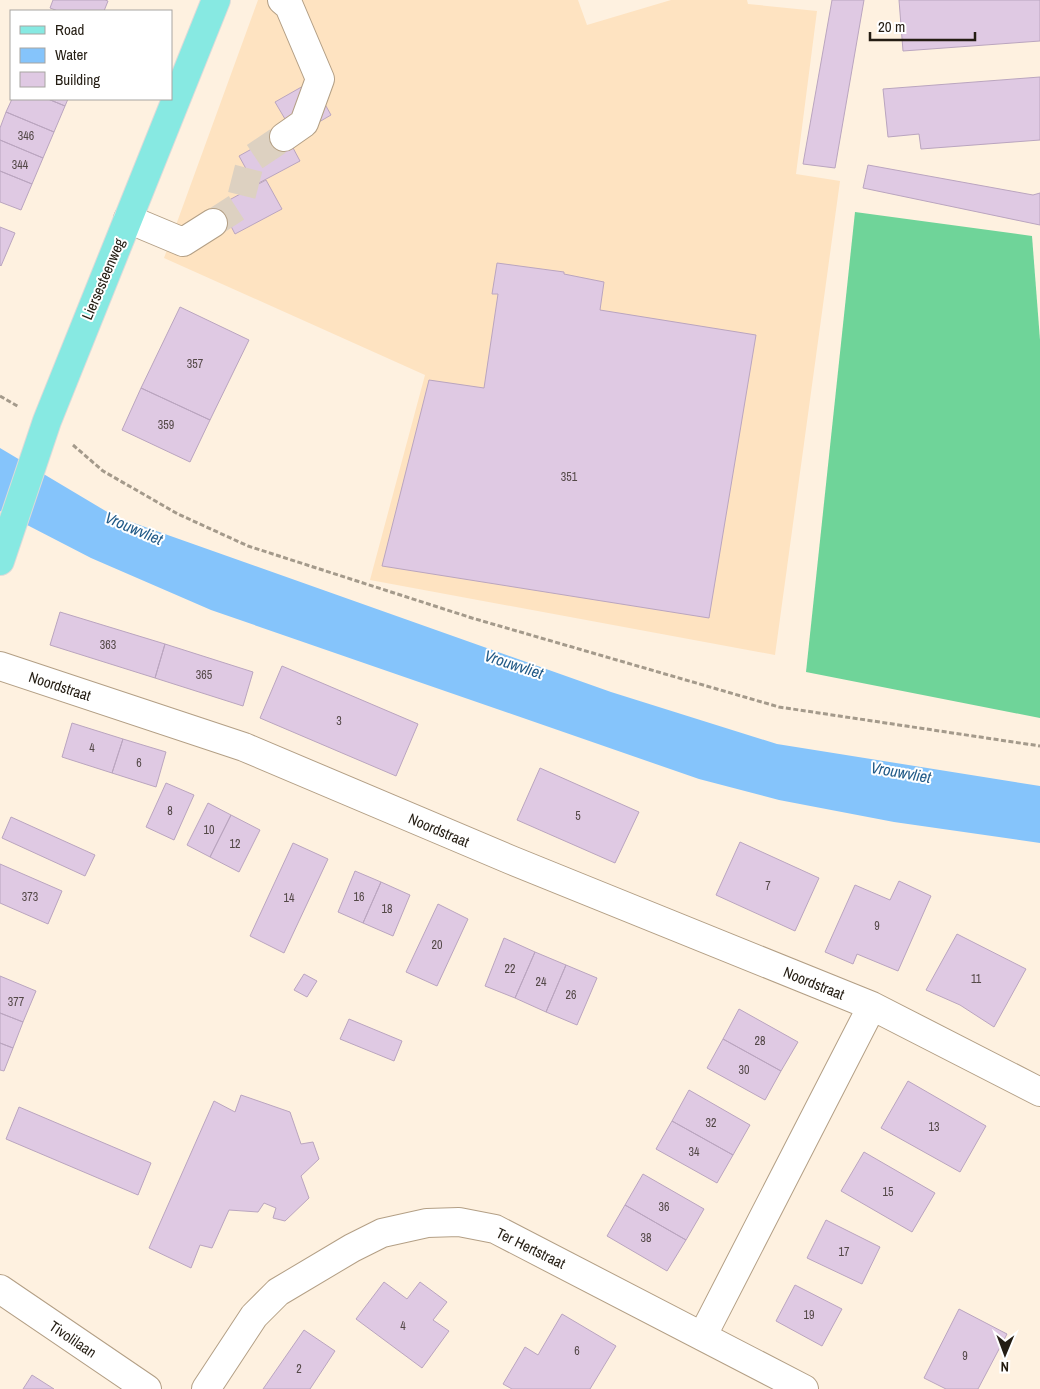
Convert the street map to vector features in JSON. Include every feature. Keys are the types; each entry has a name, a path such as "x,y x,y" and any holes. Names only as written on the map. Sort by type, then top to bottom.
{"main road":[{"name":"Liersesteenweg","path":"1,556 43,432 216,0"}],"street":[{"path":"282,0 290,6 320,79 304,124 284,137"},
{"path":"128,219 184,242 213,223"},
{"name":"Noordstraat","path":"0,666 244,747 511,860 872,1006 1040,1092"},
{"path":"703,1335 872,1006"},
{"name":"Ter Hertstraat","path":"206,1389 254,1316 278,1292 382,1232 426,1223 459,1222 495,1229 703,1335 804,1389"},
{"name":"Tivolilaan","path":"0,1289 147,1389"}],"path":[{"path":"43,432 103,471 178,514 248,546 472,618 779,707 1040,746"}],"shaded area":[{"path":"258,0 578,0 587,25 671,0 747,0 748,4 817,11 796,174 840,181 775,655 370,580 425,375 164,258"}],"green space":[{"path":"855,212 1032,236 1040,340 1040,718 806,672"}],"water":[{"name":"Vrouwvliet","path":"0,448 114,516 611,692 777,744 1040,786 1040,843 894,822 779,800 699,779 211,610 91,558 0,511"}],"building":[{"path":"53,0 108,1 104,10 55,10 50,8"},
{"path":"832,0 864,0 835,168 803,164"},
{"path":"899,0 1040,0 1040,41 903,51"},
{"path":"1040,77 1040,140 921,149 919,134 888,137 883,89"},
{"path":"312,81 331,115 295,136 275,102"},
{"path":"12,100 50,100 65,106 54,132 6,112"},
{"path":"50,100 68,100 65,106"},
{"path":"6,112 54,132 43,158 0,140 0,128"},
{"path":"284,131 300,161 255,185 239,156"},
{"path":"0,140 43,158 32,184 0,171"},
{"path":"868,165 1033,195 1040,193 1040,225 863,188"},
{"path":"0,171 32,184 21,210 0,202"},
{"path":"266,180 282,209 235,234 220,205"},
{"path":"0,227 15,233 1,266 0,265"},
{"path":"497,263 564,272 564,274 604,282 600,310 756,335 709,618 382,566 429,380 484,388 498,294 492,294"},
{"path":"180,307 249,340 210,420 141,388"},
{"path":"141,388 210,420 190,462 122,430"},
{"path":"60,612 165,644 155,678 50,645"},
{"path":"165,644 253,672 243,706 155,678"},
{"path":"282,666 418,724 396,776 260,718"},
{"path":"72,723 123,739 112,773 62,757"},
{"path":"123,739 166,752 156,787 112,773"},
{"path":"540,768 639,812 615,863 517,820"},
{"path":"166,783 194,795 174,840 146,827"},
{"path":"208,803 231,815 210,857 187,845"},
{"path":"231,815 260,830 239,872 210,857"},
{"path":"11,817 95,855 85,876 2,838"},
{"path":"740,842 819,878 795,931 716,895"},
{"path":"293,843 328,859 284,953 250,936"},
{"path":"0,864 62,891 48,924 0,903"},
{"path":"355,871 381,882 363,923 338,912"},
{"path":"899,881 931,896 898,971 857,954 853,964 825,952 855,885 890,900"},
{"path":"381,882 410,895 393,936 363,923"},
{"path":"438,904 468,919 437,986 406,972"},
{"path":"957,934 1026,969 994,1027 960,1005 926,990"},
{"path":"504,938 535,952 515,998 485,986"},
{"path":"535,952 566,965 546,1012 515,998"},
{"path":"566,965 597,978 577,1025 546,1012"},
{"path":"304,974 317,981 307,997 294,990"},
{"path":"0,976 36,991 23,1022 0,1013"},
{"path":"739,1009 798,1042 781,1071 723,1039"},
{"path":"0,1013 23,1022 13,1048 0,1043"},
{"path":"349,1019 402,1041 394,1061 340,1039"},
{"path":"723,1039 781,1071 765,1100 707,1068"},
{"path":"0,1043 13,1048 4,1071 0,1070"},
{"path":"908,1081 986,1126 960,1172 881,1128"},
{"path":"689,1090 750,1125 733,1155 672,1121"},
{"path":"241,1095 290,1112 301,1144 313,1142 319,1159 301,1176 309,1198 285,1221 273,1218 276,1208 264,1203 258,1212 229,1210 212,1248 200,1245 191,1268 149,1248 214,1101 235,1112"},
{"path":"19,1107 151,1163 138,1195 6,1139"},
{"path":"672,1121 733,1155 717,1183 656,1149"},
{"path":"864,1152 935,1193 912,1232 841,1191"},
{"path":"643,1174 704,1209 686,1240 625,1205"},
{"path":"625,1205 686,1240 667,1271 607,1236"},
{"path":"826,1220 880,1247 862,1284 807,1258"},
{"path":"384,1282 407,1299 420,1282 447,1302 433,1320 449,1331 422,1368 356,1319"},
{"path":"795,1285 842,1309 822,1346 776,1321"},
{"path":"959,1309 1007,1334 978,1389 946,1389 924,1378"},
{"path":"562,1314 616,1346 590,1389 512,1389 503,1384 525,1347 538,1355"},
{"path":"304,1330 335,1351 310,1389 263,1389"},
{"path":"32,1375 54,1389 23,1389"}],"tunnel":[{"path":"213,223 239,206 251,159 284,137"}]}
